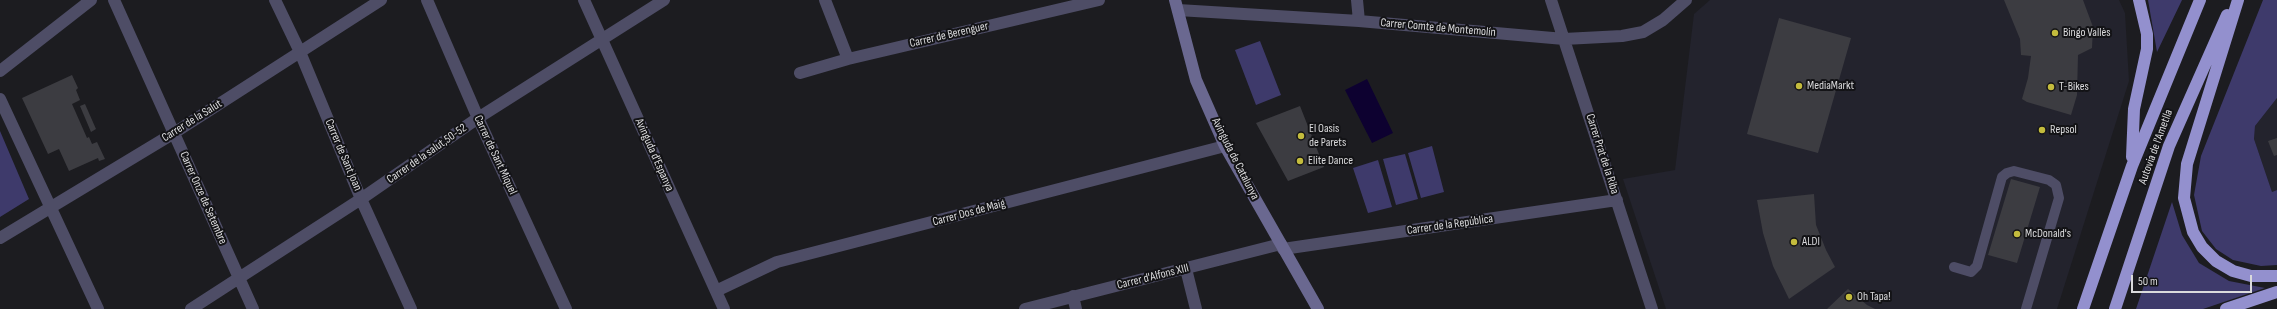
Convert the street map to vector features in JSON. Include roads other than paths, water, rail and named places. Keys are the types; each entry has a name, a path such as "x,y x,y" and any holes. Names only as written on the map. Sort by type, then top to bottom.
{"highway":[{"path":"2132,166 2134,109 2147,49 2147,34 2139,0"},
{"name":"Autovia de l'Ametlla","path":"2083,309 2132,166 2200,0"},
{"name":"Autovia de l'Ametlla","path":"2115,309 2169,146 2204,63 2234,0"},
{"path":"2238,0 2187,164 2184,198 2193,232 2202,247 2216,261 2233,270 2251,276 2277,276"},
{"path":"2226,309 2277,292"}],"street":[{"path":"0,71 91,0"},
{"name":"Carrer Onze de Setembre","path":"114,0 253,309"},
{"name":"Carrer de Sant Joan","path":"275,0 300,52 361,199 411,309"},
{"name":"Carrer de la Salut","path":"0,238 174,133 381,0"},
{"name":"Carrer de Sant Miquel","path":"427,0 478,118 566,309"},
{"name":"Avinguda d'Espanya","path":"584,0 724,309"},
{"name":"Carrer de la salut,50-52","path":"191,309 361,199 478,118 601,38 664,0"},
{"path":"825,0 848,59"},
{"name":"Carrer de Berenguer","path":"800,73 848,59 1099,0"},
{"path":"1357,0 1359,21"},
{"name":"Carrer Prat de la Riba","path":"1551,0 1652,309"},
{"name":"Carrer Comte de Montemolín","path":"1176,5 1564,39 1622,36 1643,32 1663,20 1686,0"},
{"name":"Avinguda de Catalunya","path":"1176,5 1196,80 1225,146 1318,309"},
{"path":"0,99 98,309"},
{"name":"Carrer Dos de Maig","path":"716,291 777,262 1225,146"},
{"name":"Carrer de la República","path":"1282,247 1617,200"},
{"name":"Carrer d'Alfons XIII","path":"1025,309 1282,247"},
{"path":"1186,269 1196,309"},
{"path":"1074,296 1076,309"}],"lane":[{"path":"1954,266 1971,272 1977,266 2002,177 2007,173 2014,171 2049,180 2056,185 2059,198 2026,309"}],"place":[{"name":"Bingo Vallès","path":"2055,33"},
{"name":"MediaMarkt","path":"1799,86"},
{"name":"T-Bikes","path":"2051,87"},
{"name":"Repsol","path":"2042,130"},
{"name":"El Oasis de Parets","path":"1301,136"},
{"name":"Elite Dance","path":"1300,161"},
{"name":"McDonald's","path":"2017,234"},
{"name":"ALDI","path":"1794,242"},
{"name":"Oh Tapa!","path":"1849,297"}]}
